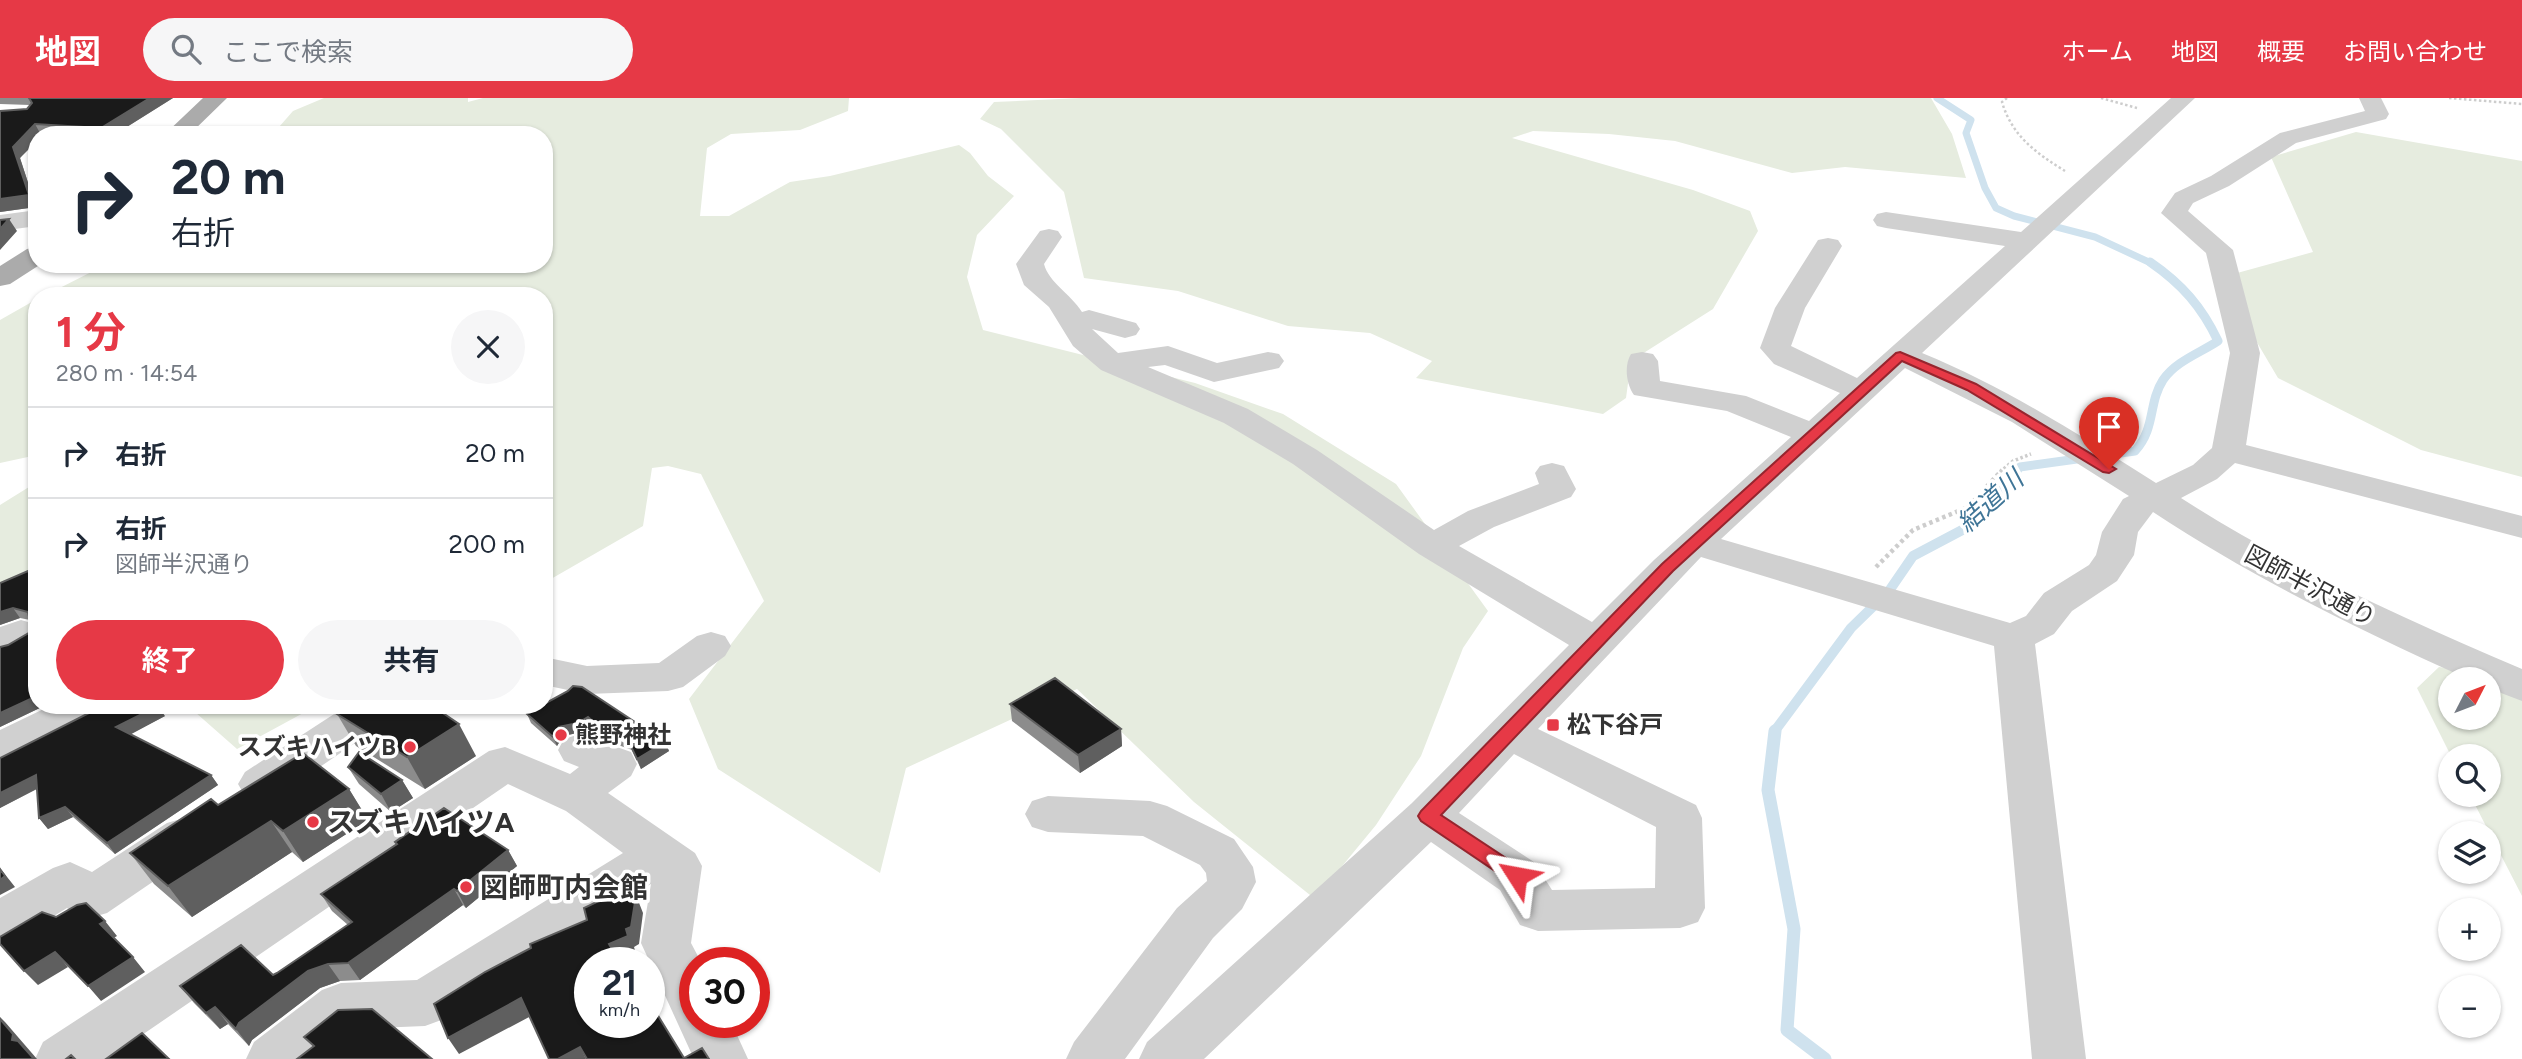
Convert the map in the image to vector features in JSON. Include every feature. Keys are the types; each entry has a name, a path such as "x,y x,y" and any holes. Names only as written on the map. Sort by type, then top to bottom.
{"main road":[{"path":"185,126 216,98"},
{"path":"0,278 28,261"}],"street":[{"path":"1166,1059 1428,816 1694,543 2184,98"},
{"path":"1694,543 2014,638 2040,625 2057,602 2103,573 2115,555 2127,518 2136,507 2205,472 2228,451 2245,353 2219,250 2174,213 2184,198 2220,181 2288,138 2378,114 2370,98"},
{"path":"0,223 28,219"},
{"path":"1886,220 2039,229"},
{"path":"1049,237 1030,264 1034,279 1061,302 1068,326 1112,363 1236,416 1305,457 1432,546 1597,643"},
{"path":"1828,246 1790,308 1775,348 1785,357 1861,391"},
{"path":"1068,326 1089,318 1125,329"},
{"path":"1112,363 1168,355 1214,373 1268,361"},
{"path":"1900,355 1972,387 2075,447"},
{"path":"1642,361 1645,388 1735,403 1813,434"},
{"name":"図師半沢通り","path":"2075,447 2292,579 2382,624 2522,686"},
{"path":"2228,451 2522,527"},
{"path":"1432,546 1481,519 1559,489 1552,473"},
{"path":"2014,638 2059,1059"},
{"path":"553,673 587,680 668,677 711,646"},
{"path":"0,748 71,714"},
{"path":"0,923 70,881 90,899 366,714"},
{"path":"1428,816 1517,876 1538,911 1680,908 1679,818 1509,733"},
{"path":"62,1059 505,763 576,772 660,854 678,866 666,943 679,970"},
{"path":"1048,814 1150,819 1217,852 1229,867 1232,882 1225,895 1195,923 1093,1059"},
{"path":"273,1059 341,1006 425,1003 660,854"},
{"path":"711,1038 721,1059"}],"path":[{"path":"2007,98 2002,102 2006,121 2018,136 2064,170 2091,182"},
{"path":"2449,98 2522,104"},
{"path":"1871,596 1899,540 1922,525 1959,514 1976,500 1999,470 2011,461 2026,455 2075,447"}],"shaded area":[{"path":"324,98 468,98 468,102 483,98 849,98 848,111 800,130 731,134 707,148 700,216 729,216 790,182 830,176 959,145 970,153 988,176 1014,196 977,235 967,277 983,330 1195,383 1283,414 1396,484 1488,611 1463,648 1421,756 1376,825 1315,899 1194,802 1077,689 906,768 880,873 718,769 689,699 764,601 701,474 668,466 652,468 643,526 553,578 553,287 62,287 89,273 553,273 553,126 280,126 293,111"},
{"path":"1081,98 1931,98 1952,134 1966,178 1845,167 1792,173 1675,141 1609,134 1533,131 1512,138 1693,190 1750,211 1758,231 1713,309 1631,361 1626,398 1603,414 1416,378 1432,361 1370,333 1288,326 1178,291 1084,278 1064,192 1001,129 980,119 994,102"},
{"path":"2356,132 2522,161 2522,477 2421,450 2278,378 2219,278 2313,252 2271,157"},
{"path":"28,304 28,457 0,463 0,320"},
{"path":"28,488 28,582 0,590 0,505"},
{"path":"2438,668 2438,730 2417,688"},
{"path":"2501,676 2522,682 2522,896 2501,855 2501,821 2483,821 2476,807 2501,807 2501,744 2445,744 2438,730 2501,730"},
{"path":"197,714 301,714 237,749"}],"building":[{"path":"29,98 150,98 104,126 28,126 28,131 13,147 28,195 0,199 0,111 27,109 32,103"},
{"path":"9,219 0,229 0,220"},
{"path":"28,571 28,612 13,608 0,612 0,583"},
{"path":"28,633 28,700 0,713 0,647"},
{"path":"1055,678 1121,729 1078,755 1010,704"},
{"path":"573,686 582,687 665,742 637,759 628,740 606,733 588,717 578,723 559,727 553,737 527,714 553,714 553,699"},
{"path":"87,714 142,714 116,727 211,775 107,843 65,807 39,818 36,775 0,793 0,758"},
{"path":"337,714 444,714 459,724 407,757"},
{"path":"359,752 402,780 381,794 348,767"},
{"path":"303,753 349,789 283,831 271,821 168,886 130,853 211,799 218,805"},
{"path":"444,808 508,850 457,891 454,889 348,963 328,964 308,971 239,1023 236,1029 215,1007 206,1013 180,986 241,945 273,975 277,973 352,922 321,894 397,844 395,842"},
{"path":"632,885 636,896 631,927 626,929 628,936 609,944 611,947 574,947 574,1038 665,1038 665,1027 684,1058 702,1048 709,1059 587,1059 580,1047 558,1059 549,1059 521,998 448,1038 434,1004 485,972 531,948 530,944 587,920 584,908"},
{"path":"86,903 105,921 100,924 133,957 88,986 55,952 24,971 0,944 0,937 42,912 56,917"},
{"path":"372,1009 432,1059 297,1059 314,1046 304,1037 338,1010"},
{"path":"0,1019 13,1034 12,1040 18,1041 34,1059 0,1059"},
{"path":"142,1033 169,1059 106,1059"}],"waterway":[{"name":"結道川","path":"1937,98 1971,120 1966,133 1985,188 1996,208 2014,216 2095,237 2152,264"},
{"name":"結道川","path":"2017,470 2020,467 2135,451 2146,433 2158,389 2168,373 2181,362 2218,341 2190,297 2152,264"},
{"name":"結道川","path":"1774,732 1851,628 1889,591 1913,556 1966,528 1984,512 1999,489 2017,470"},
{"name":"結道川","path":"1775,731 1768,790 1794,929 1787,1030 1825,1059"}],"place":[{"name":"松下谷戸","path":"1553,725"},
{"name":"熊野神社","path":"561,735"},
{"name":"スズキハイツB","path":"410,747"},
{"name":"スズキハイツA","path":"313,822"},
{"name":"図師町内会館","path":"466,887"}],"route":[{"path":"1517,876 1428,816 1667,568 1900,355 1972,387 2109,469"}]}
